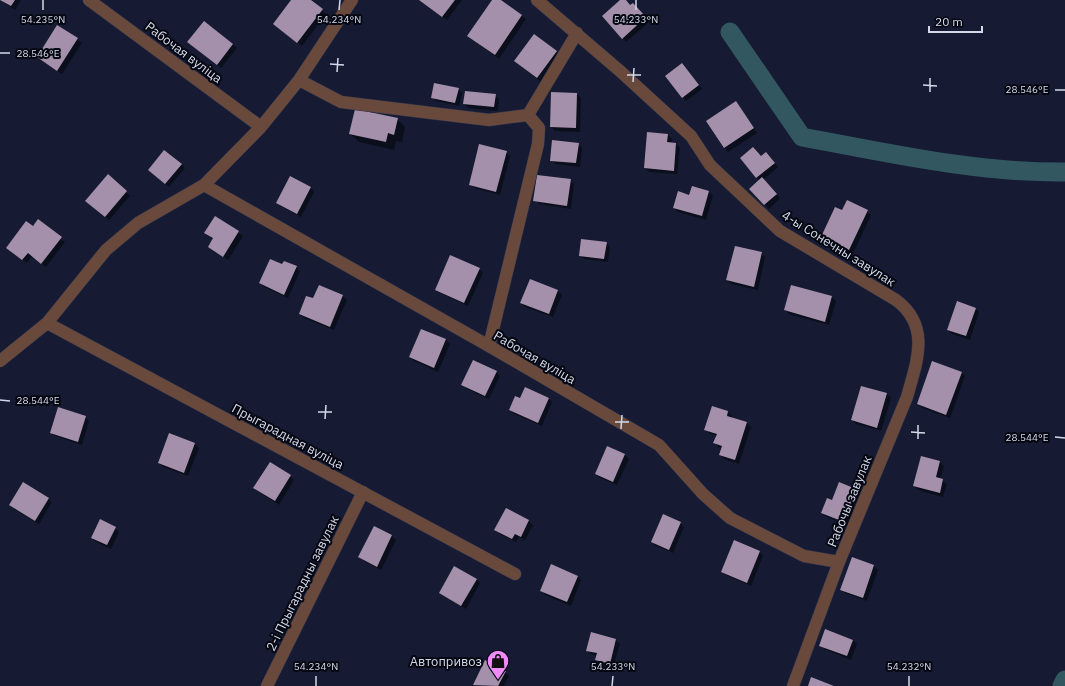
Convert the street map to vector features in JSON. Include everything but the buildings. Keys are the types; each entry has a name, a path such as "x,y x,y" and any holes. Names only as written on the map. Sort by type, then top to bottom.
{"street":[{"name":"Рабочая вуліца","path":"89,0 261,127"},
{"name":"4-ы Сонечны завулак","path":"537,0 620,71 691,136 710,165 780,231 896,300 905,307 916,323"},
{"path":"0,362 47,324 106,250 138,223 204,185 261,127 300,80 348,2"},
{"path":"528,115 577,34"},
{"path":"300,80 341,102 489,120 528,115"},
{"path":"489,346 538,144 539,128 528,115"},
{"name":"Рабочая вуліца","path":"204,185 489,346 659,445 703,494 730,518 804,556 839,562"},
{"name":"Рабочы завулак","path":"793,686 839,562 907,397 915,369 918,344 916,323"},
{"name":"Прыгарадная вуліца","path":"47,324 515,574"},
{"name":"2-і Прыгарадны завулак","path":"267,686 362,492"}],"waterway":[{"path":"730,32 802,137 966,166 1065,172"},
{"path":"1062,686 1065,680"}],"place":[{"name":"Автопривоз","path":"498,680"}]}
